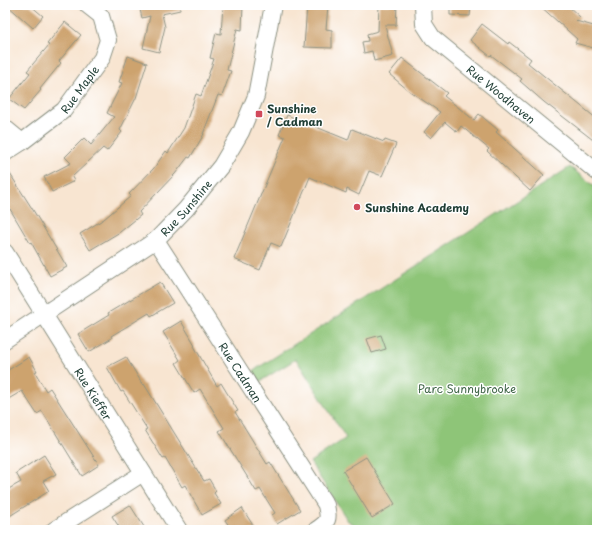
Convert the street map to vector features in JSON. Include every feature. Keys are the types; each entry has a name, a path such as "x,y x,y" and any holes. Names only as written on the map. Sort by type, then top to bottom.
{"street":[{"name":"Rue Maple","path":"5,154 64,110 102,58 108,40 101,16 87,5"},
{"name":"Rue Sunshine","path":"5,340 156,240 186,209 221,166 240,132 256,96 273,5"},
{"name":"Rue Woodhaven","path":"423,5 424,24 433,38 597,172"},
{"path":"5,128 22,142"},
{"name":"Rue Cadman","path":"156,240 326,505 328,517 326,523 316,530"},
{"path":"5,252 44,314"},
{"name":"Rue Kieffer","path":"44,314 179,530"},
{"path":"54,530 143,473"}],"green space":[{"name":"Parc Sunnybrooke","path":"570,167 597,188 597,530 364,530 348,521 310,462 346,438 296,359 259,382 253,371"}],"building":[{"path":"7,5 30,5 43,16 33,28"},
{"path":"139,5 180,5 180,10 162,14 165,27 159,52 143,48 150,16 142,18"},
{"path":"223,5 243,5 242,30 237,29 227,70 231,71 222,96 218,95 204,134 190,158 188,157 175,174 139,212 141,215 120,232 90,250 80,234 104,219 131,196 129,194 154,168 166,151 168,153 184,128 196,94 201,96 214,59 210,58 216,33 221,34"},
{"path":"307,5 328,5 326,29 332,30 332,48 304,47"},
{"path":"379,5 397,5 396,25 385,25 393,56 374,61 372,51 364,53 362,42 368,41 367,34 378,31"},
{"path":"450,5 471,5 470,16 450,15"},
{"path":"539,5 567,5 580,17 576,21 597,27 597,49 575,43 577,39"},
{"path":"65,22 81,35 59,61 61,63 24,110 9,99 30,73 27,71 49,45 47,44"},
{"path":"482,24 531,59 528,63 597,119 597,143 544,102 520,81 522,79 470,40"},
{"path":"128,56 147,63 136,98 120,130 122,132 107,151 103,148 72,177 74,181 52,192 44,177 71,163 65,157 84,138 91,145 114,117 107,113 122,83 119,82"},
{"path":"402,58 447,93 444,96 474,120 479,114 498,130 496,132 544,175 530,191 487,151 489,149 461,126 457,132 445,122 431,138 424,132 440,112 408,90 389,74"},
{"path":"287,115 348,140 352,129 384,142 385,140 396,144 382,176 369,171 359,195 347,189 346,193 310,177 281,247 271,243 260,270 234,259 285,137 279,135"},
{"path":"5,166 67,267 50,276 31,242 30,243 5,203"},
{"path":"160,282 173,303 151,316 149,313 111,336 112,338 89,352 78,334 109,315 108,313"},
{"path":"181,321 217,386 221,383 238,411 235,412 267,464 270,462 300,510 277,524 272,515 275,513 260,489 256,491 219,431 224,428 200,389 194,393 176,363 180,360 163,332"},
{"path":"381,335 386,349 372,353 367,339"},
{"path":"29,357 37,371 35,372 46,391 50,388 99,465 82,476 42,411 37,414 22,391 5,401 5,372"},
{"path":"126,357 204,481 209,479 216,491 214,493 221,504 202,515 185,485 182,487 165,458 163,459 145,430 147,429 123,391 121,392 107,367"},
{"path":"44,455 56,474 43,481 49,491 5,519 5,491 21,482 16,473"},
{"path":"366,457 395,504 372,518 343,471"},
{"path":"130,505 146,530 121,530 112,516"},
{"path":"242,508 256,530 232,530 225,520"}],"place":[{"name":"Sunshine / Cadman","path":"259,114"},
{"name":"Sunshine Academy","path":"357,207"}]}
